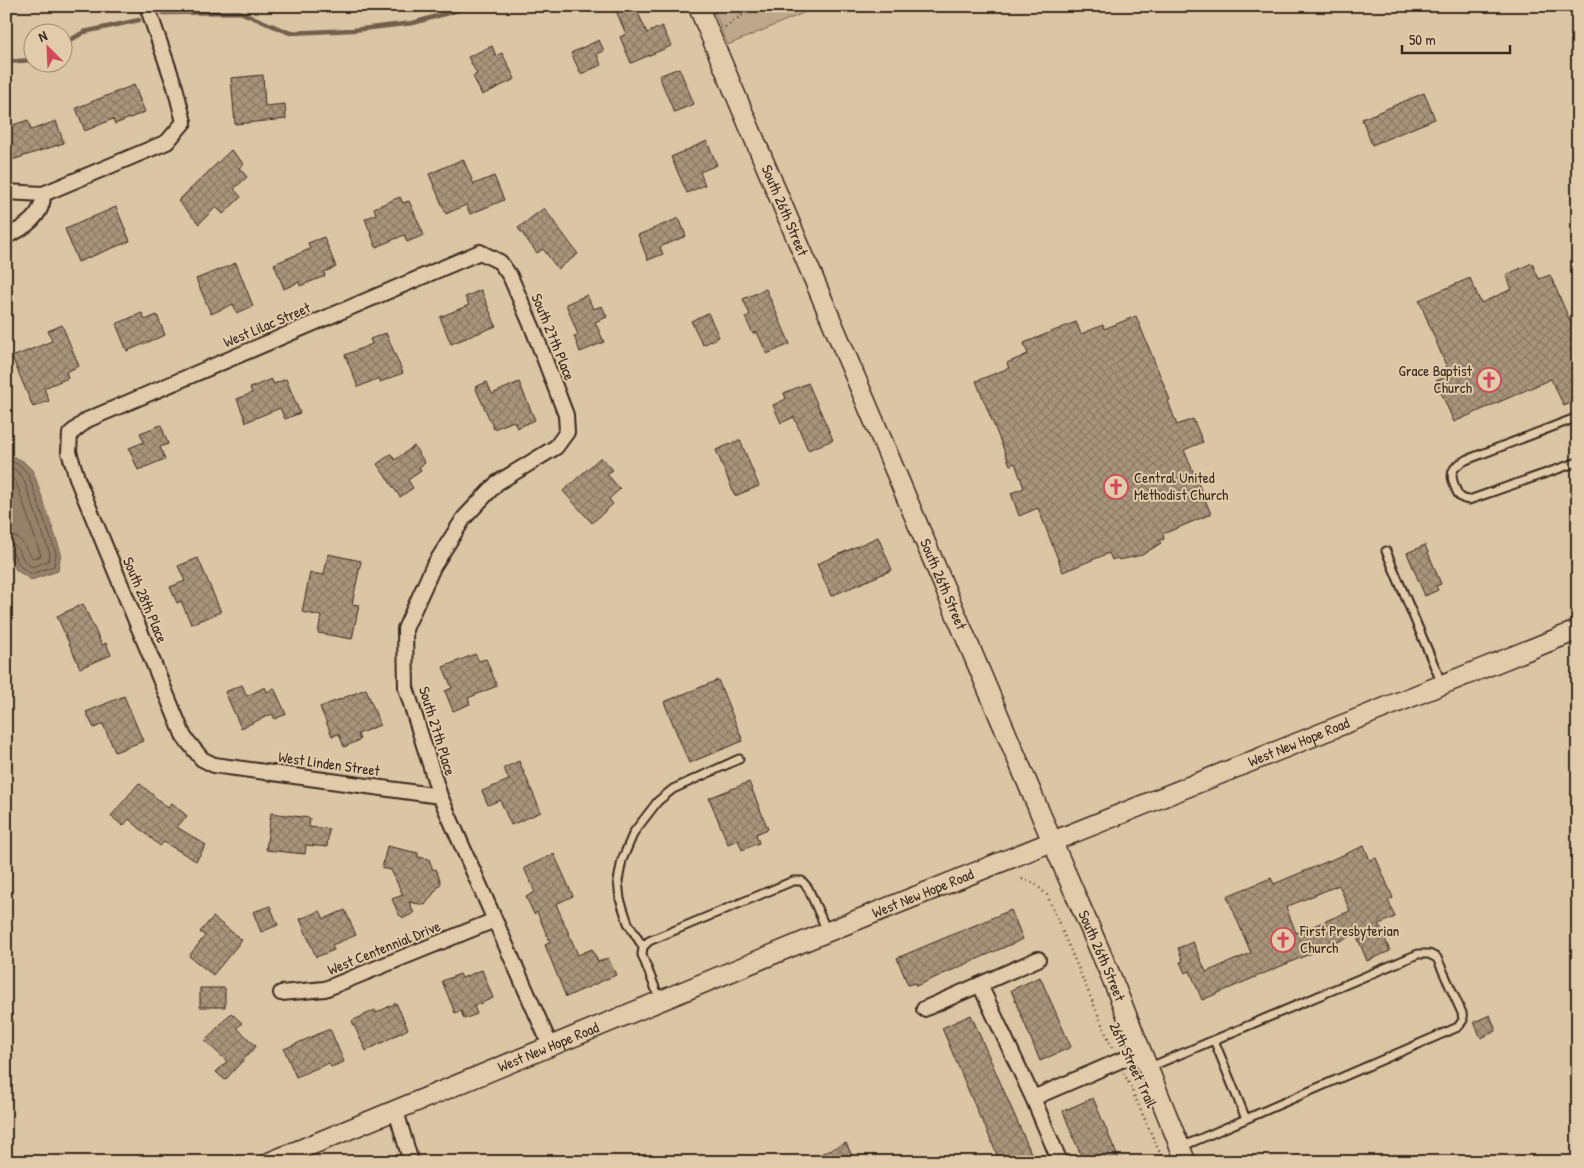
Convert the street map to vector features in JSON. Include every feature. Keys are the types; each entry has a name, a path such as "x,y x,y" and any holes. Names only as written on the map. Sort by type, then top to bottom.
{"main road":[{"name":"South 26th Street","path":"705,8 1052,841 1110,974 1183,1154"},
{"name":"West New Hope Road","path":"270,1162 827,932 1578,630"}],"street":[{"path":"6,192 43,194 167,142 184,122 176,86 147,6"},
{"path":"6,236 28,224 43,203 43,194"},
{"name":"West Lilac Street","path":"70,434 87,420 480,252"},
{"name":"South 27th Place","path":"480,252 500,262 510,276 533,329 566,415 566,432 556,447 497,482 464,518 432,567 405,630 406,688 440,796 551,1047"},
{"name":"South 28th Place","path":"70,434 69,452 78,481 184,737 202,760 214,765"},
{"name":"West Linden Street","path":"214,765 440,796"},
{"name":"West Centennial Drive","path":"281,993 325,989 496,920"},
{"path":"924,1009 1038,959"},
{"path":"980,984 1033,1098 1060,1162"},
{"path":"1033,1098 1119,1061 1145,1060"},
{"path":"396,1110 411,1162"}],"lane":[{"path":"1578,417 1466,460 1453,470 1451,477 1457,494 1462,499 1469,500 1578,462"},
{"path":"1386,551 1442,685"},
{"path":"643,947 628,923 620,898 618,881 622,860 634,832 658,801 673,789 740,759"},
{"path":"661,1001 642,955 643,947 649,941 793,881 802,881 808,888 827,932"},
{"path":"1145,1060 1214,1040 1418,954 1429,954 1436,958 1462,1013 1463,1020 1458,1027 1246,1119 1183,1154"},
{"path":"1214,1040 1246,1119"}],"path":[{"path":"722,29 743,13 757,6"},
{"name":"26th Street Trail","path":"1022,879 1034,883 1047,895 1164,1162"}],"shaded area":[{"path":"712,6 820,6 728,45"}],"water":[{"path":"6,453 23,461 33,471 61,553 58,571 31,580 16,570 6,549"}],"building":[{"path":"614,6 635,6 647,33 662,26 671,46 631,63 620,37 626,34"},
{"path":"599,40 604,51 597,54 601,65 581,74 571,53"},
{"path":"492,46 496,56 502,53 515,79 482,95 473,76 477,74 468,57"},
{"path":"679,68 694,104 674,112 659,76"},
{"path":"263,75 265,106 285,104 286,119 235,124 231,78"},
{"path":"134,85 145,112 115,124 113,119 85,131 76,108"},
{"path":"1424,93 1435,119 1372,145 1362,119"},
{"path":"28,120 31,130 56,121 64,143 9,161 6,145 12,143 7,127"},
{"path":"707,141 717,165 700,172 705,185 687,193 671,157"},
{"path":"231,150 244,164 239,168 247,177 234,189 241,197 223,214 216,207 199,224 178,201"},
{"path":"463,159 474,184 494,176 504,200 470,214 466,205 446,214 429,174"},
{"path":"400,197 403,203 409,201 424,235 407,242 404,235 376,247 365,219 376,214 374,208"},
{"path":"116,207 130,241 78,262 65,229"},
{"path":"544,208 578,254 558,269 543,249 537,253 518,228"},
{"path":"679,218 686,236 660,247 663,254 648,260 638,235"},
{"path":"324,237 336,267 324,272 325,276 300,286 299,282 284,289 274,264 310,249 308,243"},
{"path":"236,263 253,306 237,313 233,304 211,314 196,279"},
{"path":"1532,263 1539,279 1550,275 1578,339 1578,364 1572,367 1575,373 1572,374 1578,387 1578,400 1564,406 1551,379 1454,422 1436,381 1450,375 1419,300 1470,278 1481,303 1512,289 1506,275"},
{"path":"766,289 790,344 767,354 757,332 753,334 745,317 750,315 743,299"},
{"path":"481,290 496,326 451,344 440,317 469,305 465,297"},
{"path":"587,295 593,309 602,306 607,317 595,322 604,342 580,352 574,336 578,335 566,304"},
{"path":"142,313 145,320 157,315 165,335 127,351 116,324"},
{"path":"708,313 719,337 703,345 691,321"},
{"path":"1136,316 1170,400 1168,401 1177,425 1193,419 1203,442 1184,450 1211,514 1163,534 1164,539 1159,541 1161,543 1142,555 1112,560 1109,553 1063,572 1038,508 1019,516 1011,493 1024,488 1015,463 1010,465 976,381 1009,368 1007,363 1028,354 1024,343 1076,322 1081,334 1103,325 1104,329"},
{"path":"62,325 79,366 66,372 68,378 44,388 49,401 33,407 12,357 52,341 48,331"},
{"path":"386,333 403,373 380,382 379,378 358,387 345,355 372,344 370,339"},
{"path":"271,379 274,384 286,379 300,413 285,419 280,408 246,422 237,399 252,393 250,388"},
{"path":"487,382 492,394 519,382 535,420 517,428 514,421 494,429 475,387"},
{"path":"808,383 833,440 808,450 794,417 781,423 773,405 786,399 784,393"},
{"path":"161,425 168,444 160,447 165,459 138,470 129,448 144,442 140,433"},
{"path":"740,440 759,486 735,496 716,450"},
{"path":"414,446 425,463 419,467 421,471 408,480 413,488 400,497 377,464 391,454 395,460"},
{"path":"601,457 613,470 607,474 620,489 609,499 613,504 592,523 563,491"},
{"path":"878,537 892,570 831,596 817,564"},
{"path":"1425,545 1441,584 1436,586 1438,590 1425,596 1407,553"},
{"path":"328,554 361,561 352,604 359,605 352,639 318,633 321,616 302,612 310,573 324,575"},
{"path":"198,558 221,612 191,624 181,601 177,603 170,587 185,581 178,566"},
{"path":"83,604 102,645 106,643 111,655 80,668 57,616"},
{"path":"475,654 479,661 486,659 497,686 468,698 470,704 453,711 445,691 452,688 443,667"},
{"path":"718,680 743,741 689,763 664,702"},
{"path":"242,685 247,696 265,687 267,692 274,688 286,714 275,719 272,714 241,728 225,692"},
{"path":"366,689 380,725 358,734 360,740 344,747 339,734 332,736 320,707"},
{"path":"124,696 143,741 115,752 103,724 94,728 86,712"},
{"path":"519,761 541,812 511,825 500,800 488,805 482,791 509,780 504,768"},
{"path":"749,782 768,829 756,834 759,843 742,850 738,840 728,844 709,798"},
{"path":"139,783 168,808 172,803 187,816 177,827 206,845 196,861 164,842 160,846 129,819 123,826 111,816"},
{"path":"271,813 310,818 309,827 329,829 327,847 306,845 305,854 266,850"},
{"path":"387,846 418,853 418,857 429,859 433,870 436,869 441,883 425,905 409,902 414,913 404,918 399,915 392,899 403,895 391,870 382,868"},
{"path":"1364,846 1370,860 1376,858 1393,898 1388,900 1395,917 1379,924 1390,951 1367,961 1356,934 1202,1000 1190,971 1185,973 1180,962 1183,961 1178,948 1193,942 1206,972 1251,953 1227,896 1271,878 1274,884","holes":["1339,885 1350,911 1296,933 1286,907"]},
{"path":"554,854 573,896 556,904 578,955 592,949 598,962 608,958 616,975 566,997 545,945 550,942 537,912 534,914 526,897 535,892 524,868"},
{"path":"270,906 278,925 261,932 253,912"},
{"path":"345,910 356,935 332,945 334,950 316,957 300,919 320,911 324,919"},
{"path":"1011,910 1023,939 916,986 915,983 908,985 897,958"},
{"path":"213,917 242,940 213,975 189,956 205,936 200,932"},
{"path":"482,970 493,998 474,1006 477,1014 464,1019 461,1011 455,1013 442,981 460,974 462,978"},
{"path":"1040,977 1071,1047 1040,1061 1011,990"},
{"path":"200,988 225,988 225,1007 200,1007"},
{"path":"396,1003 408,1029 366,1051 352,1021 375,1010 376,1013"},
{"path":"231,1013 242,1023 237,1028 256,1046 225,1080 216,1072 227,1061 205,1041"},
{"path":"971,1015 1035,1162 1000,1162 981,1120 942,1028"},
{"path":"1490,1015 1496,1031 1481,1038 1474,1022"},
{"path":"330,1029 344,1062 331,1067 329,1063 296,1077 284,1049"},
{"path":"1093,1098 1120,1162 1084,1162 1074,1139 1063,1111"},
{"path":"846,1143 855,1162 802,1162"}],"waterway":[{"path":"163,13 240,12 290,33 353,30 413,23 472,6"},
{"path":"72,39 84,32 139,20"},
{"path":"6,62 22,61"}],"place":[{"name":"Grace Baptist Church","path":"1489,380"},
{"name":"Central United Methodist Church","path":"1116,487"},
{"name":"First Presbyterian Church","path":"1283,940"}]}
